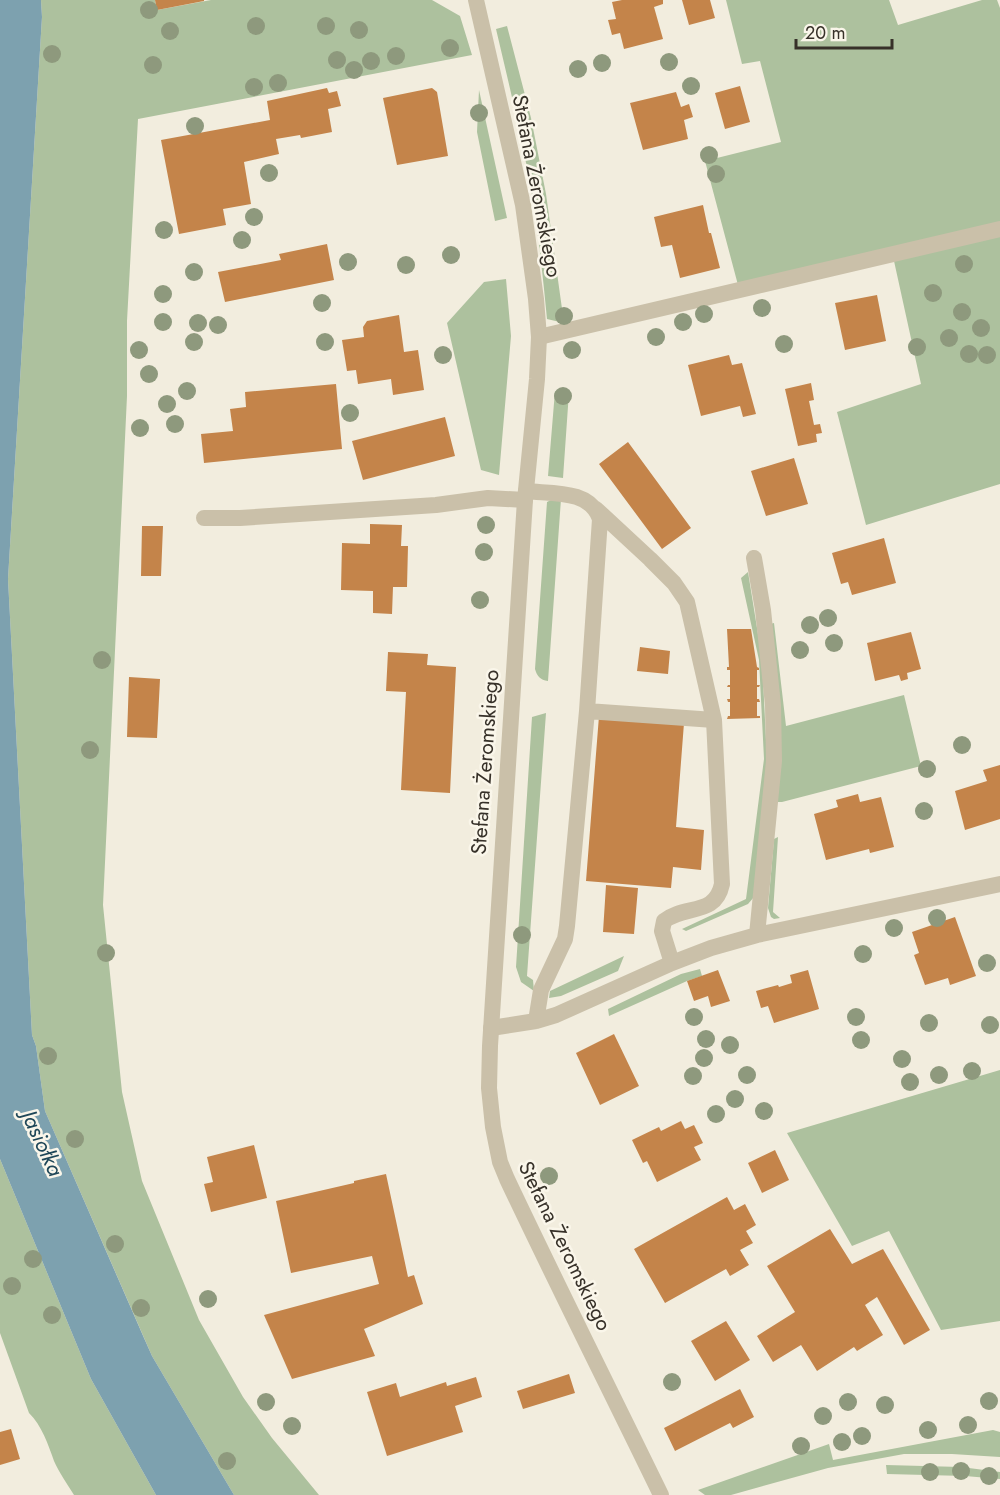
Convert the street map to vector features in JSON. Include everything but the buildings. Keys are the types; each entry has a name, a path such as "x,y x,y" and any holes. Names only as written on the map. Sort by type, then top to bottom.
{"street":[{"name":"Stefana Żeromskiego","path":"476,0 523,206 539,337 525,496 491,1028 489,1088 493,1127 500,1162 558,1286 662,1495"},
{"path":"539,337 1000,229"},
{"path":"204,518 240,518 436,505 488,498 576,496 587,501 650,559 674,583 687,602 714,720 722,884 710,905 672,915 664,921 662,931 672,963"},
{"path":"536,1021 541,990 565,939 567,926 587,711 600,529 600,519 595,508"},
{"path":"754,558 763,610 773,705 774,761 757,935"},
{"path":"587,711 714,720"},
{"path":"491,1028 536,1021 556,1015 711,948 757,935 1000,884"}],"green space":[{"path":"41,0 155,0 157,10 211,0 432,0 460,16 472,55 138,119 127,321 127,396 103,905 122,1092 142,1181 199,1320 243,1397 272,1438 319,1495 234,1495 152,1356 45,1111 36,1046 32,1035 8,579 42,17"},
{"path":"726,0 889,0 898,25 982,0 997,0 1000,8 1000,222 738,285 705,161 781,142 760,61 742,64"},
{"path":"507,26 531,118 546,194 564,323 547,319 539,242 528,175 496,29"},
{"path":"479,90 507,218 495,221 477,132"},
{"path":"1000,234 1000,484 866,525 837,412 921,384 894,261"},
{"path":"506,279 511,336 499,475 481,470 447,323 484,282"},
{"path":"555,391 569,392 563,478 548,476"},
{"path":"561,499 548,681 539,677 535,669 547,502"},
{"path":"748,572 762,659 767,760 754,897 748,904 686,931 682,929 746,899 764,759 759,660 741,578"},
{"path":"774,623 786,726 904,695 921,766 776,802 770,624"},
{"path":"546,713 527,976 533,980 534,991 521,982 516,967 532,717"},
{"path":"778,837 773,912 780,918 774,919 768,908 774,839"},
{"path":"624,956 618,971 561,996 549,998 550,991"},
{"path":"700,969 702,976 609,1016 608,1009 681,974"},
{"path":"1000,1070 1000,1321 941,1330 889,1231 852,1246 787,1133"},
{"path":"0,1159 91,1379 156,1495 74,1495 56,1465 41,1429 29,1413 0,1333"},
{"path":"993,1430 1000,1432 1000,1457 904,1454 828,1468 731,1495 705,1495 698,1490 829,1444 833,1460"},
{"path":"886,1465 961,1467 1000,1472 1000,1479 887,1474"}],"water":[{"name":"Jasiołka","path":"0,0 41,0 42,17 8,579 32,1035 36,1046 45,1111 144,1338 152,1356 234,1495 156,1495 91,1379 0,1159"}]}
